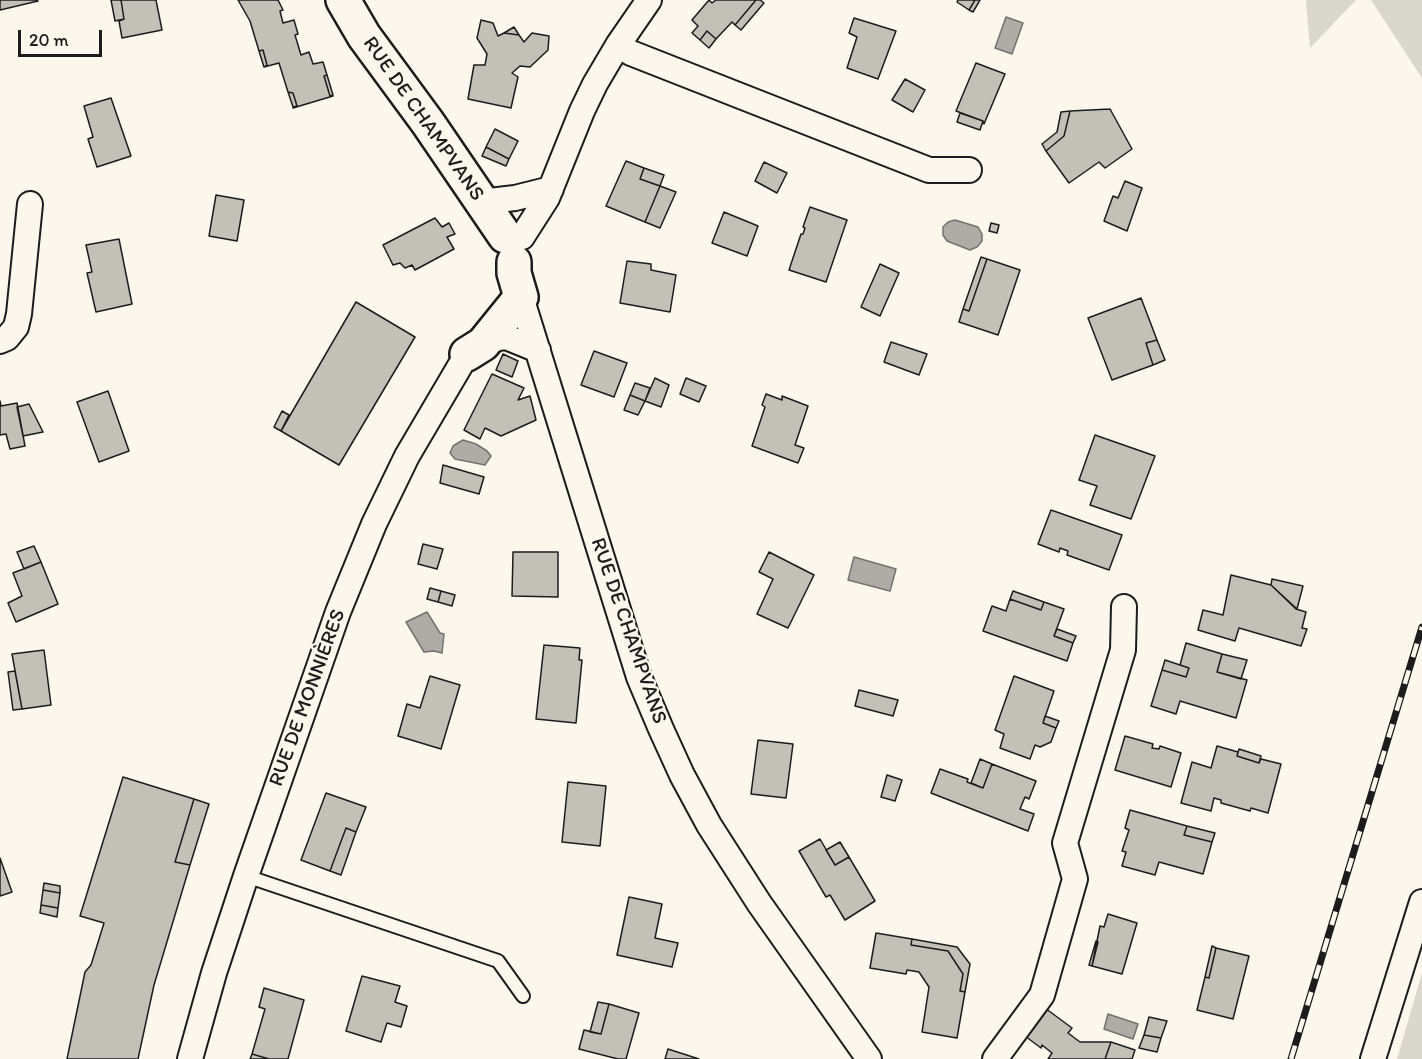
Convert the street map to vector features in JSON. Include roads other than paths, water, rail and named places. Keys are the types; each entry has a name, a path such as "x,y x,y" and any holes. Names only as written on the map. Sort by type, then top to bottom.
{"street":[{"name":"RUE DE CHAMPVANS","path":"343,0 364,36 428,123 512,248 514,273 520,297 639,677 682,775 709,825 759,903 869,1059"},
{"path":"512,248 539,214 582,111 618,45 649,0"},
{"path":"618,45 631,53 929,170 969,170"},
{"path":"481,202 526,196 551,189"},
{"path":"0,341 7,338 16,327 19,314 30,204"},
{"name":"RUE DE MONNIÈRES","path":"475,349 472,336 498,291 512,248"},
{"name":"RUE DE MONNIÈRES","path":"190,1059 214,973 246,876 326,646 374,524 407,456 475,349 520,297"},
{"path":"475,349 498,338 506,337 538,350"},
{"path":"995,1059 1042,995 1075,879 1065,843 1123,650 1124,608"},
{"path":"1373,1059 1422,902"}],"lane":[{"path":"246,876 498,961 523,996"}],"railway":[{"path":"1291,1059 1422,627"}]}
